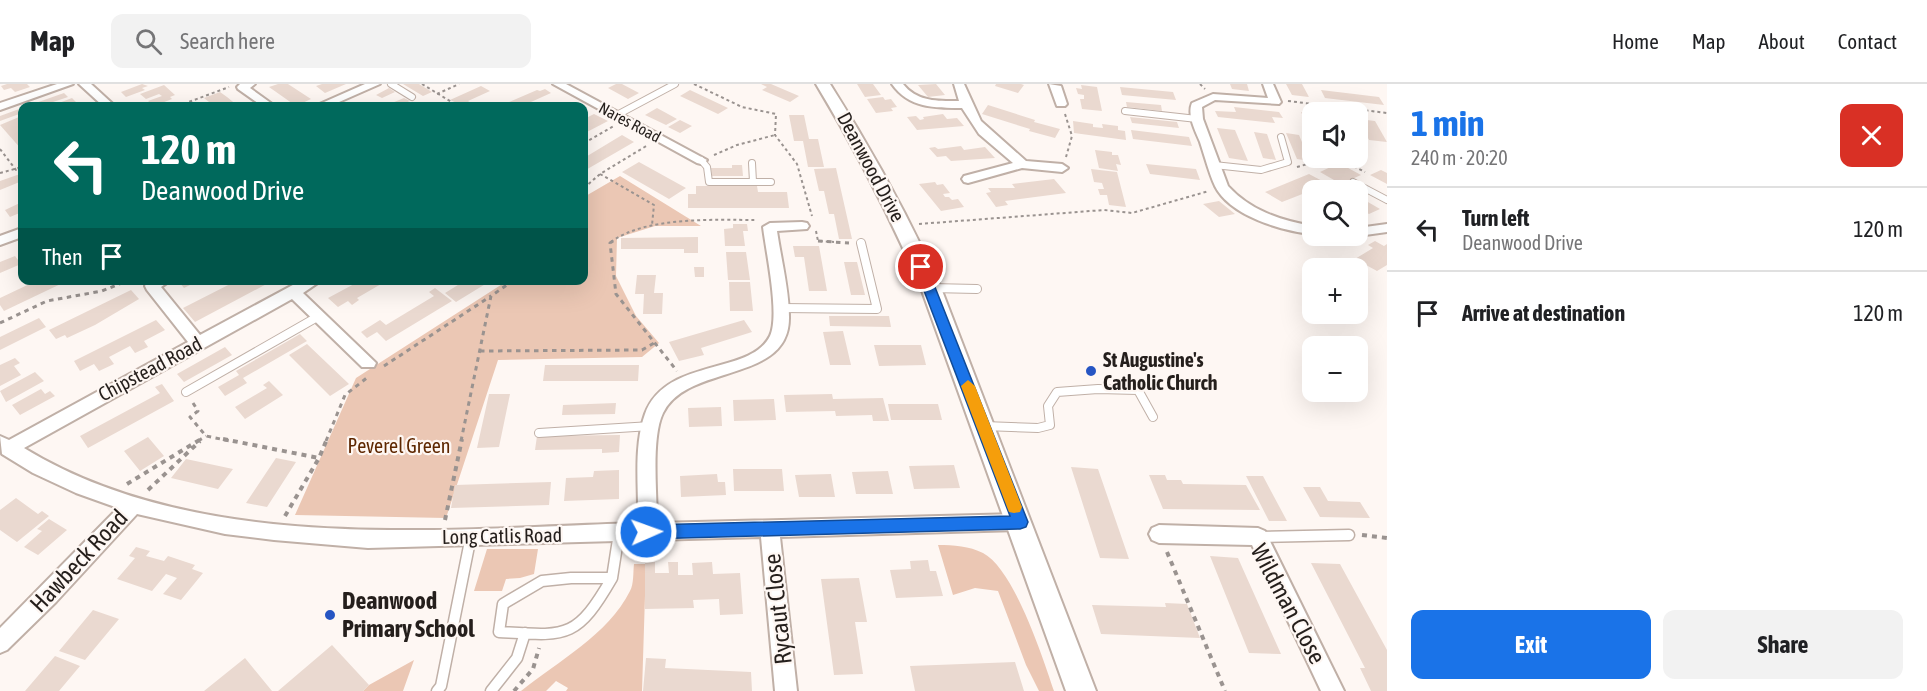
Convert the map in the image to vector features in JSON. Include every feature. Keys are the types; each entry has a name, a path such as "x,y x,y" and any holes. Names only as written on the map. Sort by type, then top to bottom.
{"street":[{"path":"0,108 68,84"},
{"path":"84,84 104,102"},
{"path":"250,84 242,87 263,102"},
{"path":"331,102 375,84"},
{"name":"Nares Road","path":"558,84 701,160"},
{"name":"Deanwood Drive","path":"823,84 865,152 903,225 931,288 1081,691"},
{"path":"897,84 902,93 913,100 965,105"},
{"path":"959,84 965,105 983,134 1022,164"},
{"path":"1054,84 1058,88 1061,104"},
{"path":"1268,84 1275,102 1213,97 1196,105 1197,119 1222,187 1239,204 1252,212 1302,228"},
{"path":"343,97 350,102"},
{"path":"968,179 1022,164 1062,168"},
{"path":"646,532 651,426 660,403 686,381 700,375 745,364 768,350 779,335 782,319 770,226 809,226"},
{"path":"1368,231 1387,228"},
{"path":"0,241 18,234"},
{"path":"154,285 152,286 198,343"},
{"name":"Chipstead Road","path":"4,446 55,421 306,285"},
{"path":"293,292 368,363"},
{"name":"Long Catlis Road","path":"4,446 70,481 133,505 230,527 274,533 368,539 1020,522"},
{"name":"Hawbeck Road","path":"0,643 49,596 133,505"},
{"name":"Rycaut Close","path":"770,528 786,691"},
{"name":"Wildman Close","path":"1159,534 1258,537 1333,691"}],"lane":[{"path":"391,84 412,97"},
{"path":"617,115 672,84"},
{"path":"1125,111 1197,119"},
{"path":"1214,165 1261,170 1288,162 1281,137"},
{"path":"701,160 707,167 709,182 771,182"},
{"path":"752,163 753,182"},
{"path":"1368,190 1387,201"},
{"path":"781,309 877,309 861,243"},
{"path":"931,288 977,289"},
{"path":"186,392 318,316"},
{"path":"984,426 1038,428 1050,425 1047,406 1057,392 1098,389 1138,390 1153,417"},
{"path":"539,433 651,426"},
{"path":"612,579 571,578 542,581 503,604 499,632 551,635 572,629 594,609 612,579 619,533"},
{"path":"1258,537 1349,535"},
{"path":"436,691 441,686 471,536"},
{"path":"491,691 518,661 523,649 525,633"}],"path":[{"path":"193,102 231,86 227,84"},
{"path":"422,84 451,102"},
{"path":"437,94 459,84"},
{"path":"694,84 742,107 776,114 775,135 797,164 809,226 818,241 861,243"},
{"path":"1275,102 1296,100 1310,102"},
{"path":"1061,104 1072,136 1062,168"},
{"path":"1368,110 1387,113"},
{"path":"588,141 618,124 617,115"},
{"path":"701,160 737,145 775,135"},
{"path":"588,184 600,174 659,138"},
{"path":"0,149 16,170 0,173"},
{"path":"1288,162 1298,167 1302,166"},
{"path":"1357,168 1368,174"},
{"path":"600,174 654,205 652,225"},
{"path":"903,225 1104,210 1132,213 1222,187"},
{"path":"686,381 616,294 610,243 615,236 652,225 757,220 770,226"},
{"path":"274,533 319,458 345,395 376,370 507,285"},
{"path":"0,323 47,302 117,286"},
{"path":"441,537 491,296"},
{"path":"480,351 642,350 654,343"},
{"path":"186,392 198,411 190,417 206,436 319,458"},
{"path":"107,495 206,436"},
{"path":"133,505 206,436"},
{"path":"1159,534 1225,691"},
{"path":"1349,535 1387,538"}],"green space":[{"name":"Peverel Green","path":"620,176 701,226 655,226 617,238 616,276 636,316 659,343 642,357 498,360 446,518 295,515 356,378 501,285 588,285 588,195"},
{"path":"938,545 972,549 983,553 995,562 1006,577 1026,616 1054,691 1039,691 1026,665 998,591 975,588 953,595"},
{"path":"487,549 538,549 534,574 506,579 502,591 474,591"},
{"path":"634,564 646,564 642,691 566,691 568,688 556,681 546,691 521,691 581,646 609,621 621,607 631,588"},
{"path":"414,660 403,691 363,691 369,685"}],"building":[{"path":"27,84 30,87 15,92 11,88 4,90 1,86"},
{"path":"142,84 148,86 142,88 145,90 126,97 121,92"},
{"path":"288,84 311,99 305,102 290,102 269,87"},
{"path":"346,84 325,93 316,86"},
{"path":"403,84 419,84 432,92 423,96"},
{"path":"622,84 639,93 628,99 608,88"},
{"path":"761,84 771,84 799,96 790,102 762,90 767,87"},
{"path":"857,84 873,84 881,95 865,97"},
{"path":"936,84 945,95 928,97 918,85"},
{"path":"996,84 1024,85 1018,93 995,86"},
{"path":"1230,84 1247,84 1249,91 1232,89"},
{"path":"1286,84 1302,84 1309,97 1292,95"},
{"path":"164,85 175,95 164,102 149,102 162,96 159,94 146,99 140,94"},
{"path":"1081,85 1097,87 1102,111 1082,109 1080,99 1084,99 1084,95 1078,94 1076,88 1082,89"},
{"path":"481,86 490,91 468,101 470,102 450,100"},
{"path":"1120,87 1173,92 1176,100 1122,95"},
{"path":"389,88 395,92 382,98 376,95"},
{"path":"545,89 551,93 531,102 509,102 537,90"},
{"path":"690,90 728,108 718,114 680,96"},
{"path":"1321,90 1379,97 1384,105 1368,102 1325,98"},
{"path":"220,92 233,102 209,102 204,98"},
{"path":"64,93 68,97 53,102 38,102"},
{"path":"883,97 885,100 891,99 897,107 891,108 893,111 876,113 867,99"},
{"path":"72,98 76,102 62,102"},
{"path":"404,98 410,101 408,102 394,102"},
{"path":"1126,102 1161,105 1162,111 1127,107"},
{"path":"988,105 1060,129 1055,138 1029,131 1030,129 982,114"},
{"path":"1234,107 1279,112 1283,118 1272,117 1275,123 1218,117 1215,111 1236,112"},
{"path":"657,108 677,119 666,125 645,115"},
{"path":"18,109 18,114 0,121 0,116"},
{"path":"594,114 608,121 588,131 588,117"},
{"path":"943,114 947,119 957,118 964,126 917,130 907,117 916,116 920,120 924,119 923,117"},
{"path":"789,115 804,115 809,139 818,139 824,167 808,167 803,141 794,141"},
{"path":"18,117 18,145 0,125"},
{"path":"1130,117 1177,122 1179,128 1132,123"},
{"path":"680,120 692,126 680,133 668,127"},
{"path":"1368,120 1375,121 1387,142 1369,140"},
{"path":"1073,121 1093,124 1093,127 1103,128 1102,124 1118,126 1118,130 1125,131 1126,140 1074,133"},
{"path":"1217,128 1235,130 1248,161 1229,158"},
{"path":"1131,130 1189,137 1192,146 1133,139"},
{"path":"1254,132 1267,134 1276,160 1263,158"},
{"path":"1286,133 1299,135 1302,142 1302,160 1297,159"},
{"path":"622,135 634,142 588,169 588,156"},
{"path":"961,146 964,150 985,147 995,158 951,161 946,156 937,157 929,148"},
{"path":"1095,150 1118,155 1121,165 1116,164 1118,171 1099,168"},
{"path":"639,162 686,188 669,199 622,172"},
{"path":"1146,164 1196,169 1200,180 1150,174"},
{"path":"732,165 742,165 743,176 712,176 711,168 732,168"},
{"path":"836,168 852,239 839,239 834,214 829,214 824,191 819,191 814,169"},
{"path":"1328,168 1348,168 1361,175 1350,180 1334,180 1320,172"},
{"path":"1091,169 1117,172 1126,207 1109,205 1107,195 1100,195 1098,189 1104,189 1102,183 1094,182"},
{"path":"1381,170 1387,173 1387,184 1370,175"},
{"path":"1309,174 1320,180 1302,180 1302,194 1282,202 1265,192"},
{"path":"18,175 18,183 0,190 0,181"},
{"path":"1054,179 1066,193 1005,201 1008,205 996,207 986,193 991,192 988,188 1015,188 1012,184"},
{"path":"935,182 937,185 943,184 950,193 943,194 945,197 952,200 958,199 964,207 941,211 919,184"},
{"path":"696,186 757,186 758,192 787,192 789,208 688,208 688,194 696,194"},
{"path":"1219,201 1235,214 1219,217 1203,204"},
{"path":"1368,202 1380,209 1369,214"},
{"path":"18,204 18,214 10,217 5,210"},
{"path":"733,224 747,224 748,231 743,231 745,246 725,246 724,229 733,228"},
{"path":"698,237 698,253 684,253 684,249 621,249 621,238"},
{"path":"1375,241 1384,246 1387,244 1387,265 1377,271 1368,266 1368,258 1357,258 1373,248 1368,245"},
{"path":"793,246 819,246 827,291 809,291 804,257 795,257"},
{"path":"726,252 746,252 750,280 728,280"},
{"path":"15,256 18,265 0,273 0,262"},
{"path":"844,262 857,262 865,295 851,295"},
{"path":"694,267 704,267 704,277 695,277"},
{"path":"637,275 656,275 654,293 663,293 662,314 643,314 644,294 635,294"},
{"path":"729,282 750,282 753,311 730,311"},
{"path":"27,285 59,285 4,311 0,305 0,298"},
{"path":"228,285 265,285 195,322 183,308"},
{"path":"352,285 379,285 357,298 359,300 352,305 348,301 338,307 328,298"},
{"path":"458,285 484,285 456,302 445,293"},
{"path":"435,288 452,301 386,341 377,332 367,338 361,332 380,320 386,325 434,296 429,292"},
{"path":"131,290 139,299 95,325 67,338 65,335 56,339 49,330"},
{"path":"829,316 889,316 891,327 830,326"},
{"path":"39,318 46,327 0,350 0,337"},
{"path":"156,320 165,330 144,341 148,347 135,353 130,346 109,357 114,364 99,371 94,364 80,371 74,361"},
{"path":"744,320 752,332 701,348 704,355 679,361 669,342"},
{"path":"843,331 851,365 830,365 823,332"},
{"path":"300,334 307,341 243,378 247,383 225,396 218,387 239,375 236,371"},
{"path":"307,344 349,384 330,396 289,355"},
{"path":"874,345 921,345 926,365 879,366"},
{"path":"225,347 232,355 184,382 177,374"},
{"path":"15,358 20,363 14,366 21,375 0,386 0,365"},
{"path":"545,365 639,365 638,381 543,381"},
{"path":"35,372 44,381 6,402 0,391"},
{"path":"269,381 283,395 245,419 235,407 267,388 263,385"},
{"path":"162,384 174,401 88,448 80,436 160,393 155,387"},
{"path":"41,389 45,394 50,391 55,396 20,415 12,405"},
{"path":"489,394 510,394 499,447 477,448"},
{"path":"832,394 833,399 883,398 889,421 873,421 872,415 836,416 835,411 786,412 784,395"},
{"path":"774,399 776,420 734,421 733,400"},
{"path":"616,403 615,414 562,415 563,405"},
{"path":"888,404 938,404 942,420 891,420"},
{"path":"721,407 722,426 689,427 688,408"},
{"path":"620,435 619,452 602,453 602,449 535,450 537,436"},
{"path":"148,437 164,456 140,471 124,451"},
{"path":"276,458 296,462 267,507 246,503"},
{"path":"186,459 233,469 218,489 171,478"},
{"path":"954,465 960,488 914,489 909,466"},
{"path":"1071,467 1098,469 1129,559 1100,558"},
{"path":"733,469 782,469 784,491 734,491"},
{"path":"619,470 619,499 564,501 566,478 593,477 594,471"},
{"path":"888,471 893,494 856,494 852,472"},
{"path":"717,474 718,482 725,482 726,495 681,497 680,476"},
{"path":"831,474 835,497 799,497 795,475"},
{"path":"1149,475 1165,475 1167,480 1181,480 1183,484 1246,485 1260,510 1163,509"},
{"path":"1246,476 1263,476 1287,521 1269,521"},
{"path":"551,482 549,505 451,508 455,485"},
{"path":"1303,487 1320,487 1328,501 1360,502 1370,518 1320,517"},
{"path":"16,498 38,514 42,511 49,516 17,542 0,530 0,510"},
{"path":"49,519 67,530 38,555 24,547 42,531 37,529"},
{"path":"136,547 150,551 146,556 164,561 168,556 195,565 192,569 203,573 181,600 163,594 177,578 166,574 152,591 117,579 135,558 129,556"},
{"path":"1210,556 1238,558 1281,654 1249,653"},
{"path":"928,560 930,571 936,571 943,596 896,598 890,570 911,569 910,561"},
{"path":"655,562 655,573 669,573 668,562 678,562 678,575 693,575 692,563 712,562 713,574 740,573 743,614 720,615 719,599 693,600 694,608 645,609 645,563"},
{"path":"1311,563 1340,564 1387,650 1387,691 1371,691 1360,668 1365,668"},
{"path":"859,578 867,622 855,622 863,674 834,675 821,579"},
{"path":"1165,603 1187,604 1200,638 1101,634 1092,605 1166,607"},
{"path":"93,610 119,619 85,660 59,651"},
{"path":"332,645 369,685 363,691 278,691"},
{"path":"55,656 80,666 59,691 25,691"},
{"path":"245,658 272,691 204,691"},
{"path":"646,658 666,659 665,668 751,672 752,691 643,691"},
{"path":"1015,662 1024,691 915,691 910,666"}],"slow traffic":[{"path":"968,386 1014,507"}],"place":[{"name":"St Augustine's Catholic Church","path":"1091,371"},
{"name":"Deanwood Primary School","path":"330,615"}],"route":[{"path":"646,532 1020,522 921,267"}]}
